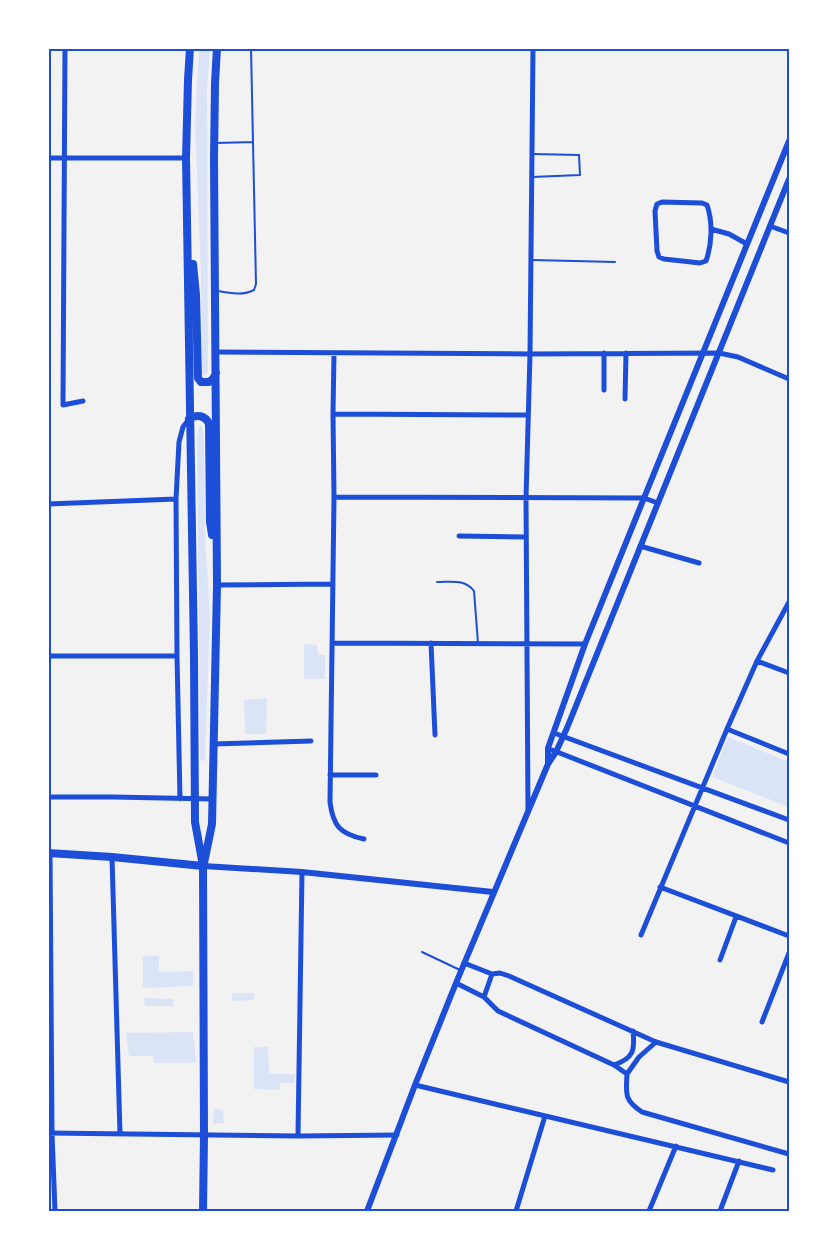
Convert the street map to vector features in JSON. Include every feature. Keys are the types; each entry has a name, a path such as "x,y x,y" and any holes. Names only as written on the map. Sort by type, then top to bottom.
{"main road":[{"path":"190,48 186,158 195,822 203,866 203,1211"},
{"path":"203,866 212,824 217,585 214,143 217,48"},
{"path":"188,225 196,295 198,378 201,382 209,382 216,372"},
{"path":"189,419 201,416 209,424 210,522 217,565"},
{"path":"49,853 203,866"}],"street":[{"path":"66,48 63,405 83,401"},
{"path":"528,810 526,498 533,48"},
{"path":"548,764 548,748 585,644 789,141"},
{"path":"48,158 186,158"},
{"path":"367,1211 461,970 548,764 563,737 789,179 777,172"},
{"path":"662,202 707,205 711,229 709,254 706,261 700,263 659,257 655,211 657,204 662,202"},
{"path":"770,226 789,232"},
{"path":"711,229 729,234 747,244"},
{"path":"216,352 530,354 719,352 738,357 789,379"},
{"path":"334,353 330,775 332,816 343,832 364,839"},
{"path":"604,353 604,390"},
{"path":"625,399 626,353"},
{"path":"333,414 528,415"},
{"path":"180,799 176,500 179,442 183,427 189,419"},
{"path":"334,497 644,498 658,503"},
{"path":"48,504 176,500"},
{"path":"459,536 526,537"},
{"path":"640,546 699,563"},
{"path":"217,585 333,584"},
{"path":"641,935 757,661 789,602"},
{"path":"333,643 585,644"},
{"path":"431,643 435,735"},
{"path":"48,656 177,656"},
{"path":"757,661 789,673"},
{"path":"727,729 789,754"},
{"path":"554,733 789,820"},
{"path":"213,744 311,741"},
{"path":"548,748 789,843"},
{"path":"330,775 376,775"},
{"path":"48,797 213,800"},
{"path":"49,853 50,1133 55,1211"},
{"path":"112,857 120,1134"},
{"path":"203,866 302,872 493,892"},
{"path":"298,1136 302,872"},
{"path":"660,887 789,936"},
{"path":"720,960 736,916"},
{"path":"762,1022 789,953"},
{"path":"464,963 492,974 500,973 509,976 656,1042 789,1082"},
{"path":"484,997 492,974"},
{"path":"456,983 484,997 498,1011 614,1065 627,1074"},
{"path":"614,1065 623,1062 632,1052 633,1031"},
{"path":"656,1042 639,1057 627,1074 626,1094 632,1105 642,1112 789,1154"},
{"path":"415,1085 773,1170"},
{"path":"516,1211 545,1116"},
{"path":"50,1133 397,1135"},
{"path":"649,1211 676,1146"},
{"path":"720,1211 739,1161"}],"lane":[{"path":"215,291 249,293 254,290 256,284 251,48"},
{"path":"214,143 252,142"},
{"path":"532,154 579,155 580,176 532,177"},
{"path":"530,260 615,262"},
{"path":"437,582 462,582 474,591 478,643"},
{"path":"422,952 461,970"}],"shaded area":[{"path":"199,48 210,48 207,90 208,372 206,375 202,373 195,124"},
{"path":"199,426 202,426 204,438 205,538 210,615 205,760 202,761 200,760 197,438"},
{"path":"304,644 317,645 318,655 325,655 325,679 304,679"},
{"path":"267,698 266,734 245,734 244,700"},
{"path":"728,737 789,762 789,807 712,777"},
{"path":"143,956 159,956 159,972 193,971 193,986 143,988"},
{"path":"232,993 254,993 254,1000 232,1001"},
{"path":"144,998 173,999 173,1006 145,1006"},
{"path":"193,1032 196,1063 154,1063 153,1056 129,1056 126,1033"},
{"path":"254,1047 268,1047 269,1074 295,1074 294,1083 280,1083 279,1090 254,1089"},
{"path":"214,1109 223,1110 224,1123 213,1124"}]}
